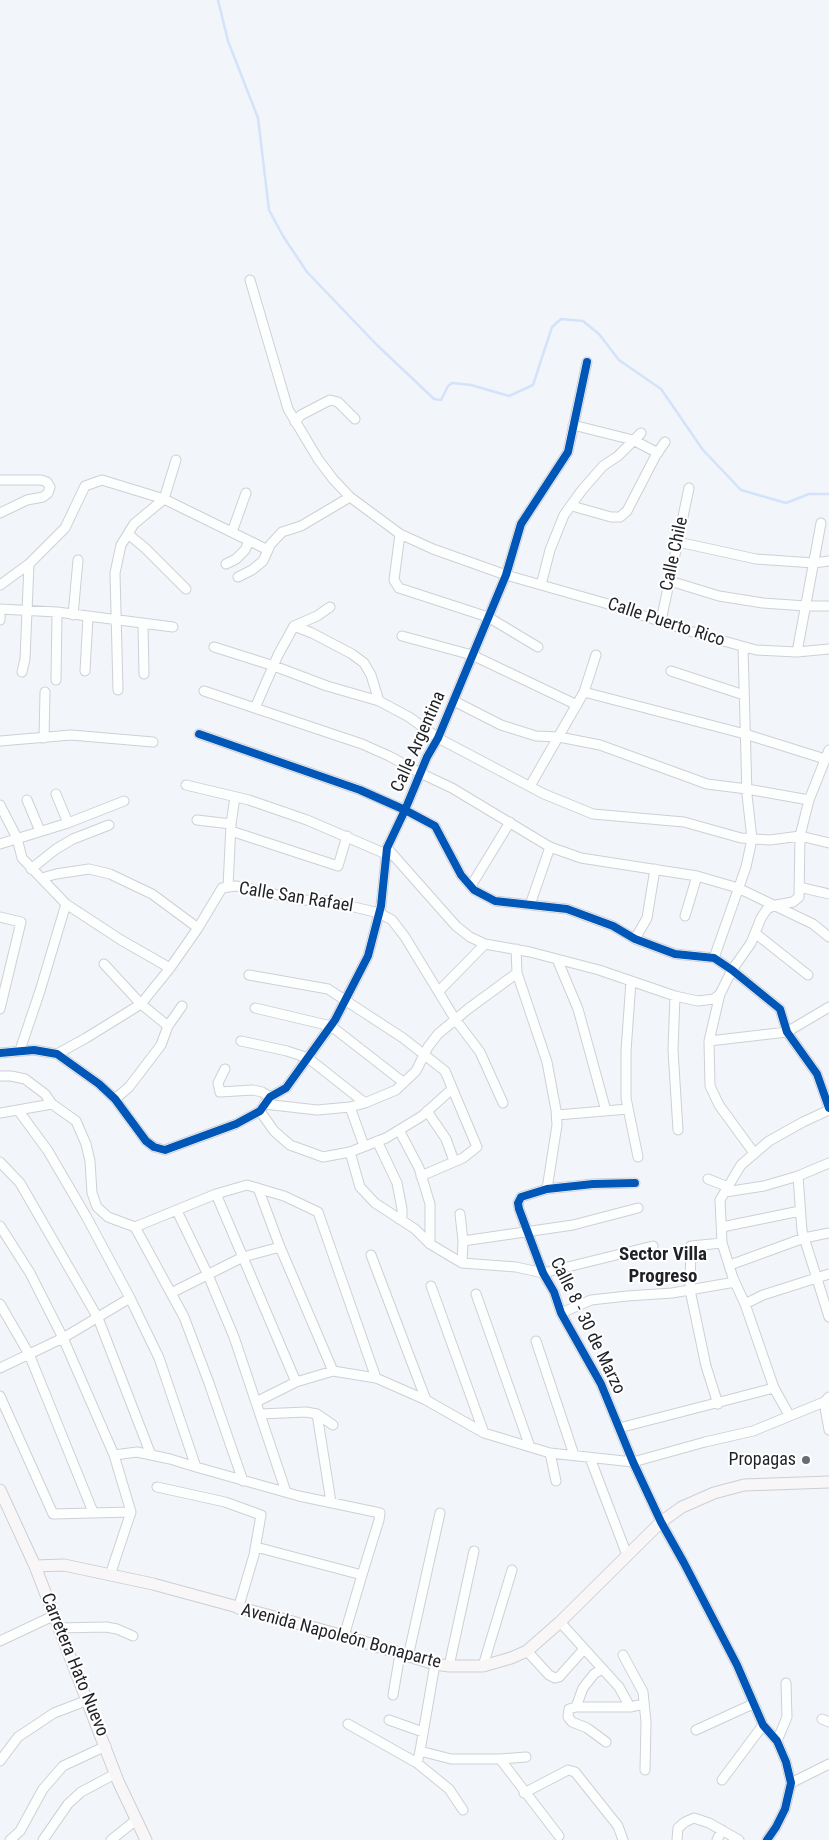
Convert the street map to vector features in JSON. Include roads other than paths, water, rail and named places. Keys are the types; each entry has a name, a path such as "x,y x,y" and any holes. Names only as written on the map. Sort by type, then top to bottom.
{"main road":[{"name":"Avenida Napoleón Bonaparte","path":"35,1566 64,1565 153,1584 344,1636 434,1664 483,1666 527,1651 560,1622 661,1522 682,1507 714,1493 744,1485 829,1482"},
{"name":"Carretera Hato Nuevo","path":"0,1490 35,1566 53,1616 106,1746 115,1774 146,1840"}],"street":[{"name":"Calle Puerto Rico","path":"250,280 288,408 295,422 333,479 350,497 400,534 433,549 506,575 608,604 743,647 756,650 797,652 829,649"},
{"name":"Calle Argentina","path":"0,1053 34,1050 57,1054 99,1084 115,1099 146,1141 154,1147 165,1150 236,1124 286,1088 331,1026 368,956 379,913 387,851 420,773 454,701 506,575 521,524 568,452 586,362"},
{"path":"295,422 301,415 330,400 338,402 355,419"},
{"path":"573,425 633,440 658,453"},
{"path":"541,585 550,550 564,515 603,466 618,456 641,433"},
{"path":"572,506 611,517 620,517 627,511 665,442"},
{"path":"118,690 115,573 121,545 134,524 164,498 176,460"},
{"path":"0,480 42,480 47,482 50,487 48,493 43,497 26,500 0,513"},
{"path":"0,585 29,564 65,528 85,486 102,480 164,498 268,550"},
{"name":"Calle Chile","path":"661,621 689,488"},
{"path":"232,532 246,493"},
{"path":"238,577 252,570 263,561 270,545 282,532 301,526 350,497"},
{"path":"797,652 821,523"},
{"path":"128,534 145,548 186,589"},
{"path":"400,534 394,580 399,588 488,617 538,647"},
{"path":"226,564 236,559 245,550 249,541"},
{"path":"678,542 756,559 814,563 829,561"},
{"path":"73,615 78,560"},
{"path":"22,672 25,659 29,564"},
{"path":"670,581 719,596 763,603 829,606"},
{"path":"256,708 278,655 294,626 317,616 330,606"},
{"path":"0,620 0,608 57,612 173,627"},
{"path":"56,680 57,612"},
{"path":"85,671 88,617"},
{"path":"143,624 144,674"},
{"path":"294,626 346,650 364,663 371,675 379,701"},
{"path":"402,636 472,655 577,705"},
{"path":"214,647 328,686 379,701 409,717 438,738 530,786 594,814 684,822 742,838 770,840 800,836 829,843"},
{"path":"714,958 746,867 752,839 747,789 743,647"},
{"path":"530,786 584,692 596,655"},
{"path":"671,671 744,695"},
{"path":"204,691 362,744 389,756 452,788 550,848 581,858 697,876 738,888 813,924 829,937"},
{"path":"44,738 45,692"},
{"path":"584,692 827,755 809,800 800,836 799,897 793,902 776,905 767,910 751,943 732,970 720,994 709,1041 710,1086 719,1105 754,1153"},
{"path":"454,701 501,725 536,736 558,737 600,745 707,784 809,800"},
{"path":"199,734 360,790 435,826 462,875 474,890 495,902 567,909 613,926 635,939 675,954 714,958 732,970 780,1009 787,1032 817,1074 829,1109 769,1141 754,1153 741,1165 720,1200 722,1243 774,1388 789,1416"},
{"path":"0,741 70,735 153,742"},
{"path":"820,773 829,778"},
{"path":"186,785 235,797 307,820 387,851 456,926 470,937 485,944 516,949 599,970 675,996 698,1001 714,999 720,994"},
{"path":"56,794 68,823"},
{"path":"228,887 231,828 235,797"},
{"path":"27,800 40,831"},
{"path":"0,844 68,823 124,801"},
{"path":"0,805 17,838 22,858 66,904 121,940 170,968"},
{"path":"197,820 231,828 338,866 347,836"},
{"path":"471,886 510,822"},
{"path":"31,869 56,849 73,839 109,825"},
{"path":"530,905 550,848"},
{"path":"42,878 89,869 110,874 152,894 198,928"},
{"path":"635,939 647,918 655,869"},
{"path":"685,916 697,876"},
{"name":"Calle San Rafael","path":"57,1054 141,1004 170,968 198,928 222,888 236,886 302,900 329,901 379,913 392,920 405,936 455,1019 480,1052 503,1103"},
{"path":"799,887 829,894"},
{"path":"20,1050 66,904"},
{"path":"0,917 21,922 0,1009"},
{"path":"755,933 808,975"},
{"path":"439,991 485,944"},
{"path":"516,949 517,973 547,1062 557,1115 547,1189 593,1184 635,1183"},
{"path":"556,959 578,1009 606,1111"},
{"path":"104,964 141,1004 168,1026"},
{"path":"265,1104 317,1110 365,1103 396,1090 416,1071 438,1034 517,973"},
{"path":"249,975 328,989 346,999 425,1054 445,1071 477,1147 463,1158 421,1176"},
{"path":"631,981 626,1051 626,1098 638,1157"},
{"path":"675,996 674,1050 678,1130"},
{"path":"115,1099 129,1087 161,1045 168,1026 182,1006"},
{"path":"709,1041 787,1032 829,1007"},
{"path":"255,1008 331,1026 404,1082"},
{"path":"241,1042 287,1051 308,1058 365,1103"},
{"path":"225,1068 218,1083 220,1092 253,1090 262,1092 274,1131 290,1145 323,1157 350,1152 399,1130 452,1089"},
{"path":"0,1076 25,1079 45,1094 52,1104 76,1121 86,1144 90,1161 92,1193 97,1207 108,1217 134,1227 184,1316 243,1481"},
{"path":"0,1113 52,1104"},
{"path":"350,1106 364,1146"},
{"path":"557,1115 628,1109"},
{"path":"18,1110 48,1150 130,1298 159,1358 196,1467"},
{"path":"426,1111 446,1139 454,1161"},
{"path":"399,1130 419,1168 430,1204 430,1244"},
{"path":"377,1141 397,1183 402,1209 402,1216 399,1219"},
{"path":"350,1152 360,1187 375,1203 415,1229 430,1244 462,1263 516,1267 543,1273 653,1246"},
{"path":"0,1162 20,1184 98,1318 151,1455"},
{"path":"708,1179 726,1190 764,1186 798,1176 829,1163"},
{"path":"798,1176 804,1238 829,1318"},
{"path":"134,1227 216,1194 247,1184 284,1196 318,1212 376,1378"},
{"path":"258,1188 280,1248 333,1371"},
{"name":"Calle 8 - 30 de Marzo","path":"547,1189 521,1197 518,1203 543,1273 554,1292 561,1313 601,1384 633,1462 661,1522 737,1665 763,1725 778,1740"},
{"path":"216,1194 296,1382"},
{"path":"463,1241 573,1226 638,1208"},
{"path":"177,1211 193,1248 208,1275 234,1337 286,1492"},
{"path":"722,1227 800,1211"},
{"path":"460,1214 463,1241 462,1263"},
{"path":"0,1226 30,1273 62,1338 114,1455 131,1512 110,1575"},
{"path":"730,1265 804,1238 829,1233"},
{"path":"718,1404 706,1366 690,1290 691,1246 722,1243"},
{"path":"171,1293 243,1257 280,1248"},
{"path":"371,1255 426,1400"},
{"path":"745,1304 763,1295 829,1274"},
{"path":"561,1313 591,1300 672,1293 735,1282"},
{"path":"431,1286 484,1433"},
{"path":"476,1294 530,1447"},
{"path":"0,1368 62,1338 130,1298"},
{"path":"0,1304 29,1354 93,1512"},
{"path":"536,1341 574,1455"},
{"path":"256,1402 296,1382 333,1371 376,1378 426,1400 484,1433 530,1447 590,1458 633,1462 753,1431 827,1400 829,1430"},
{"path":"619,1428 774,1388"},
{"path":"0,1396 53,1514 131,1512"},
{"path":"260,1414 306,1412 317,1414 333,1424"},
{"path":"317,1414 331,1502"},
{"path":"114,1455 137,1452 151,1455 286,1492 380,1513 344,1636"},
{"path":"550,1452 556,1481"},
{"path":"590,1458 627,1555"},
{"path":"157,1487 225,1502 261,1515 256,1547 238,1608"},
{"path":"393,1695 440,1513"},
{"path":"256,1547 362,1575"},
{"path":"449,1666 474,1551"},
{"path":"483,1666 512,1570"},
{"path":"0,1641 53,1616"},
{"path":"560,1622 619,1687 630,1707"},
{"path":"58,1628 106,1627 117,1629 133,1636"},
{"path":"527,1651 555,1678 559,1677 584,1649"},
{"path":"623,1655 643,1692 646,1722 645,1770"},
{"path":"417,1763 434,1664"},
{"path":"576,1707 583,1688 594,1674 602,1669"},
{"path":"767,1840 785,1809 791,1783 778,1740 787,1717 786,1683"},
{"path":"0,1760 18,1737 25,1732 54,1713 88,1700"},
{"path":"606,1742 587,1728 572,1722 568,1716 569,1710 576,1707 630,1707 644,1704"},
{"path":"696,1730 753,1704"},
{"path":"390,1720 423,1732"},
{"path":"348,1724 417,1763 450,1789 463,1810"},
{"path":"722,1780 763,1725"},
{"path":"10,1840 20,1831 43,1789 63,1766 106,1746"},
{"path":"420,1750 451,1759 526,1757"},
{"path":"500,1759 524,1793 559,1836"},
{"path":"791,1783 829,1764"},
{"path":"524,1793 568,1770 575,1772 618,1826 623,1840"},
{"path":"43,1840 68,1804 81,1792 115,1774"},
{"path":"677,1840 678,1828 684,1822 694,1818 709,1822 739,1840"},
{"path":"110,1840 136,1820"},
{"path":"717,1840 722,1830"}],"waterway":[{"path":"218,0 228,41 258,118 269,210 283,236 307,272 377,345 434,399 441,400 448,386 452,383 471,385 509,396 533,385 552,327 561,319 583,321 599,334 619,360 661,389 703,450 741,490 786,503 809,494 829,494"}],"place":[{"name":"Propagas","path":"806,1460"}],"district":[{"name":"Sector Villa Progreso","path":"663,1266"}]}
